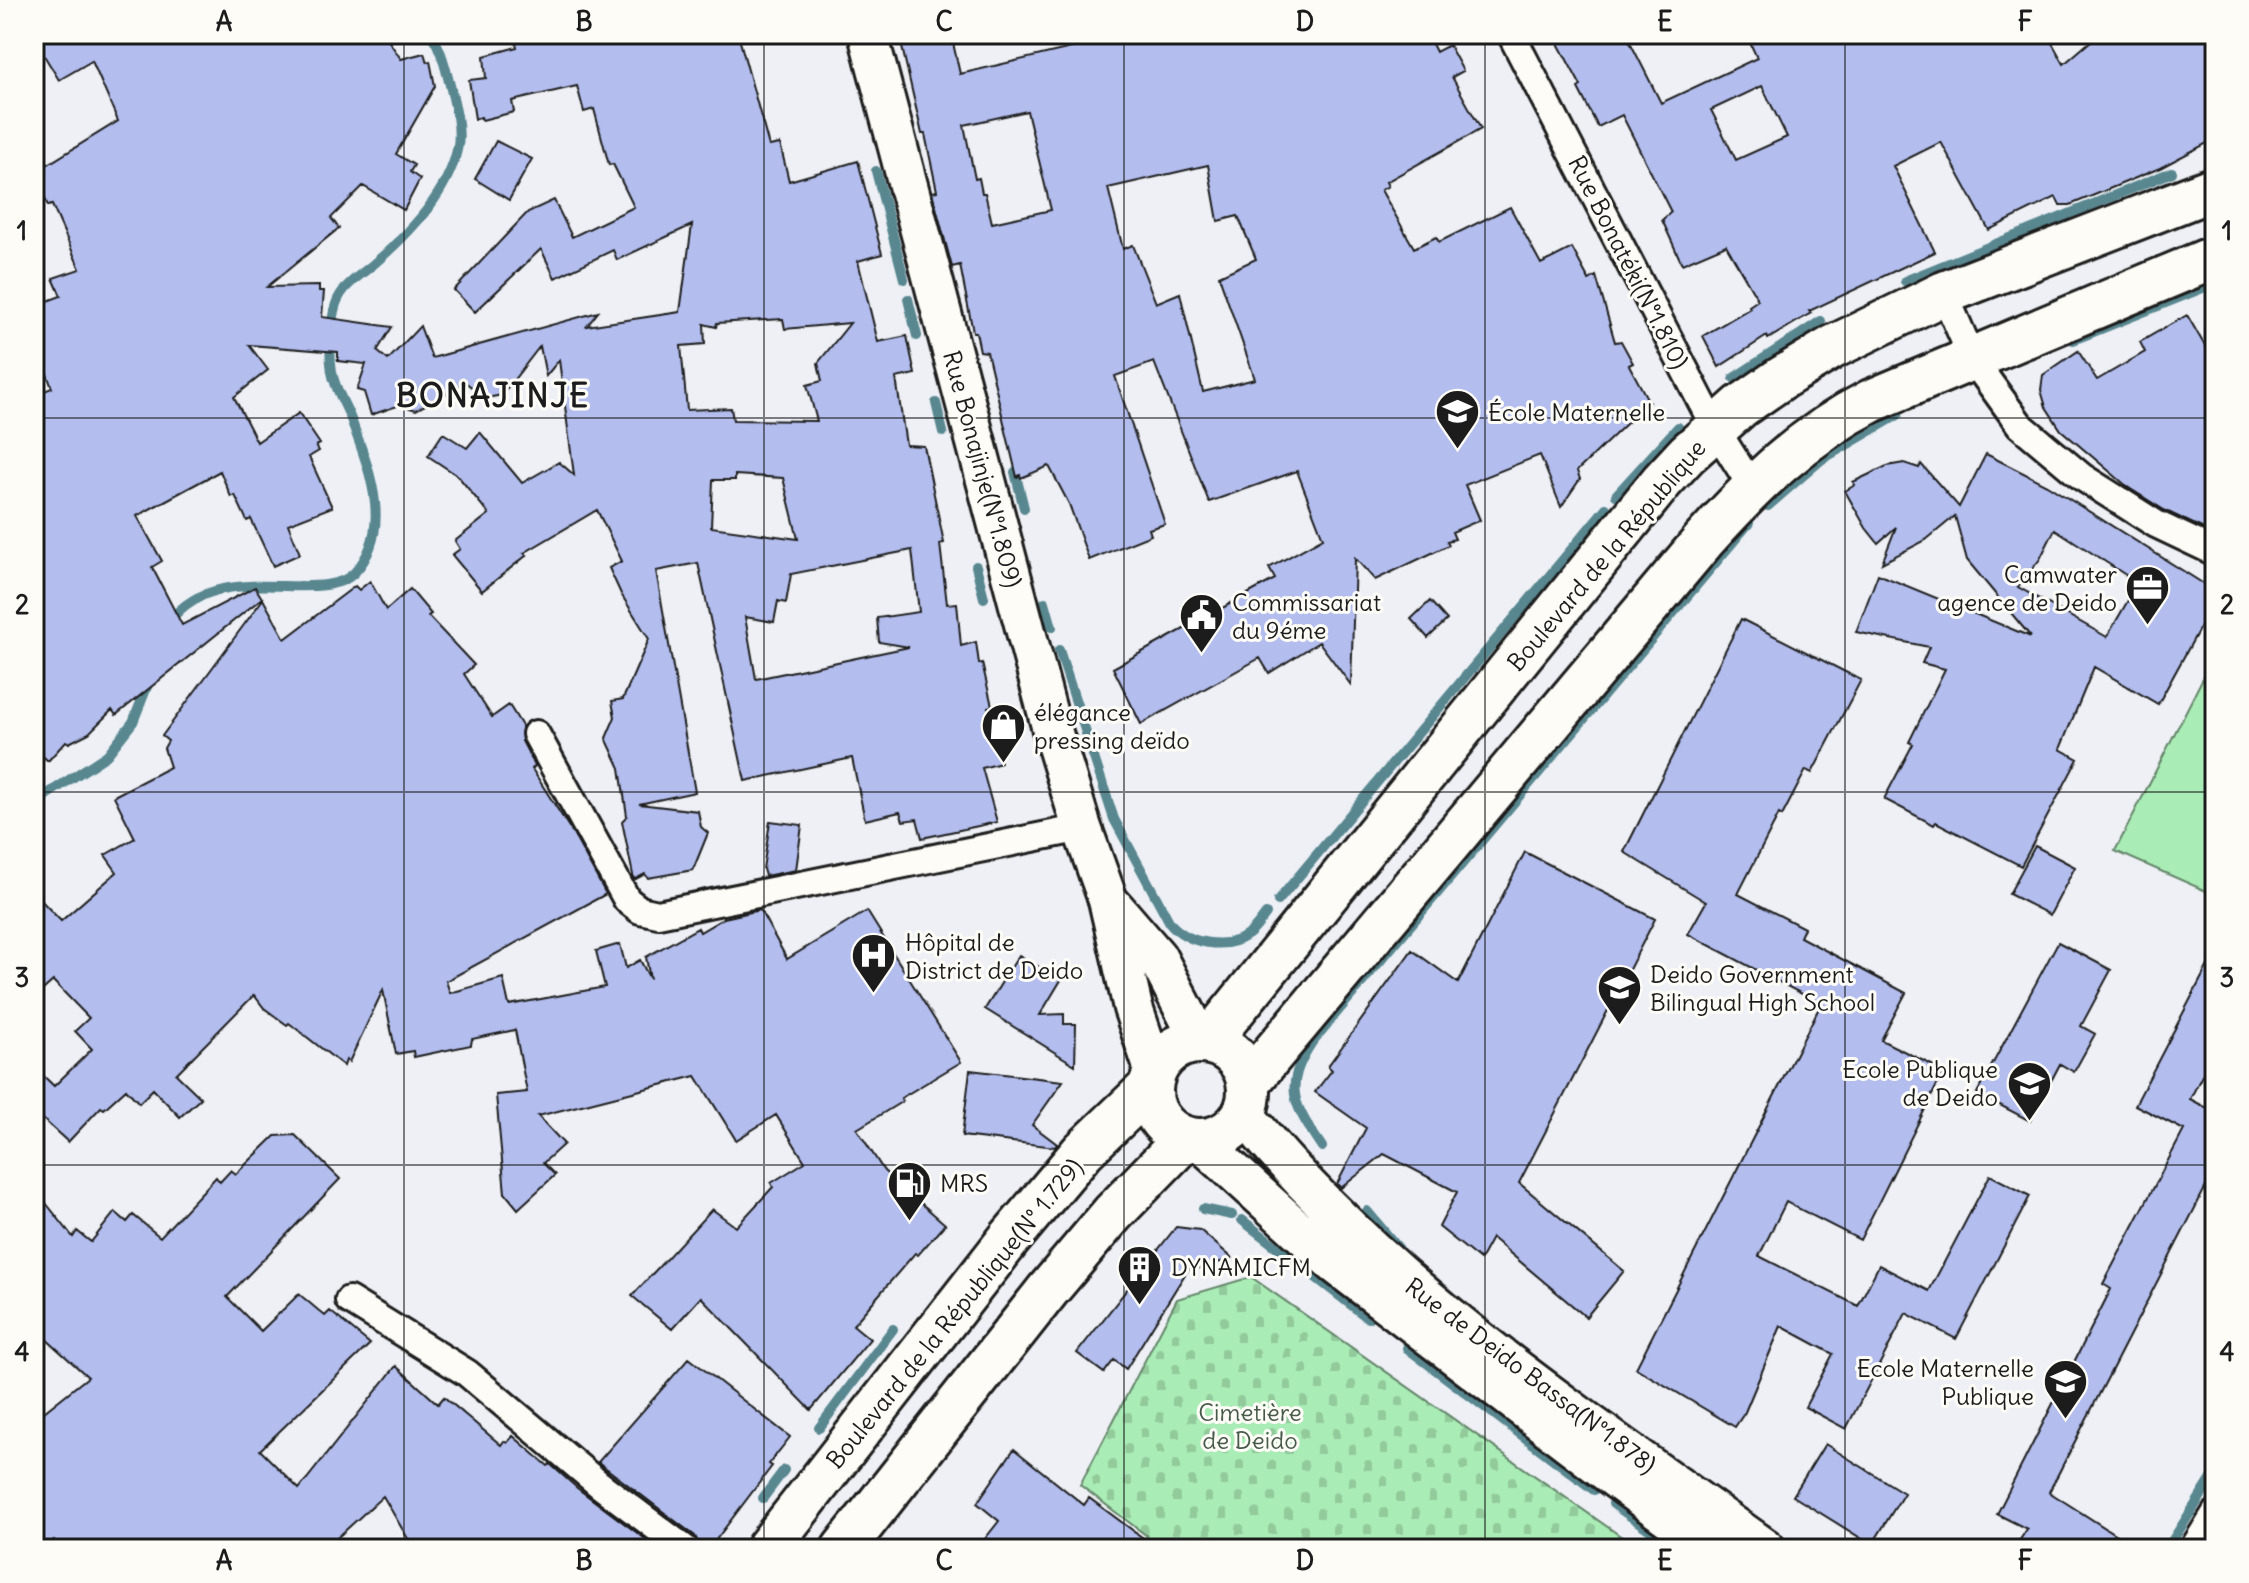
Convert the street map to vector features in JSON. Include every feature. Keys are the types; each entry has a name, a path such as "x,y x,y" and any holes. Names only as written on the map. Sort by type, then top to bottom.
{"main road":[{"name":"Rue Bonajinje(N°1.809)","path":"868,34 1052,730 1108,900 1153,1079"},
{"name":"Boulevard de la République","path":"1205,1042 1662,481 1715,428 1767,388 1820,355 1944,293 2215,188"},
{"path":"843,1549 1048,1290 1113,1213 1193,1139 1225,1133 1236,1125 1246,1098 1704,540 1752,487 1834,420 1871,401 2215,257"},
{"name":"Rue Bonajinje(N°1.809)","path":"1108,900 1157,957 1205,1042"},
{"path":"1193,1139 1164,1123 1152,1099 1153,1079 1160,1062 1178,1047 1205,1042 1231,1052 1245,1070 1246,1098"},
{"name":"Boulevard de la République(N° 1.729)","path":"767,1549 1010,1238 1083,1151 1153,1079"},
{"name":"Rue de Deido Bassa(N°1.878)","path":"1246,1098 1314,1195 1424,1297 1510,1365 1766,1549"},
{"name":"Rue de Deido Bassa(N°1.878)","path":"1193,1139 1335,1264 1712,1549"}],"street":[{"name":"Rue Bonatéki(N°1.810)","path":"1511,34 1715,428 1752,487"},
{"path":"1944,293 1973,360 2020,425 2082,477 2156,524 2215,552"},
{"path":"536,734 627,900 640,910 658,914 1082,828"},
{"path":"349,1300 467,1373 600,1485 685,1549"},
{"path":"2193,1549 2215,1514"}],"green space":[{"path":"2215,654 2215,895 2115,851"},
{"name":"Cimetière de Deido","path":"1251,1277 1639,1549 1138,1549 1147,1536 1080,1485 1177,1299"}],"building":[{"path":"34,34 384,34 401,59 424,53 427,62 430,61 435,86 396,154 414,165 410,172 420,179 404,210 363,186 331,218 339,228 267,287 319,286 319,291 324,291 322,317 392,327 377,351 388,360 420,326 432,358 598,312 587,326 680,312 692,225 617,260 613,250 555,278 541,249 475,312 454,290 528,212 554,200 572,237 634,207 613,164 609,165 594,109 584,112 577,86 512,101 514,112 482,120 481,117 475,119 469,80 486,78 484,56 517,47 514,34 738,34 769,146 780,144 789,181 858,161 882,254 858,261 878,342 907,336 915,374 896,378 906,445 924,446 944,543 940,544 947,604 957,603 961,646 976,642 979,664 982,663 1001,763 982,768 997,822 922,838 917,819 903,821 900,812 865,820 852,758 745,781 698,563 656,571 695,792 639,804 698,811 701,827 708,833 693,870 648,878 645,874 634,880 622,821 627,816 620,768 606,738 615,717 612,701 623,699 649,639 609,568 622,561 597,510 524,553 527,555 482,591 452,555 460,549 455,541 489,514 458,476 428,456 443,433 467,448 480,432 522,483 559,462 574,475 559,360 546,376 540,346 502,395 487,398 466,383 416,410 400,405 371,415 364,392 357,390 366,364 338,361 338,352 249,345 268,370 234,397 257,442 299,413 320,444 316,446 319,451 309,457 332,507 288,524 300,554 273,566 251,519 247,521 235,495 231,497 220,471 137,516 162,561 152,567 182,625 255,587 262,598 116,715 112,710 89,733 69,743 66,741 48,761 34,748 34,395 52,388 34,338 34,306 61,296 53,278 80,269 52,205 48,206 34,173 118,121 92,61 59,80","holes":["783,319 785,329 850,323 818,363 822,381 807,385 817,421 733,420 731,408 687,410 681,346 705,344 704,324 716,327 717,323","735,475 783,478 798,539 711,527 713,480 735,480","912,550 919,612 877,618 879,642 909,647 756,679 745,617 774,622 778,601 786,603 791,574"]},
{"path":"899,34 951,34 960,74 1131,34 1427,34 1436,52 1449,45 1463,71 1452,77 1481,129 1386,182 1388,186 1381,190 1414,248 1436,237 1439,242 1510,207 1541,264 1572,248 1589,280 1596,276 1615,342 1621,341 1633,363 1629,365 1649,402 1577,471 1580,479 1561,507 1540,455 1465,485 1480,520 1452,532 1455,539 1447,541 1449,545 1375,580 1355,558 1351,685 1319,642 1269,673 1260,658 1141,724 1113,668 1275,579 1269,568 1323,538 1297,471 1209,502 1154,362 1115,376 1165,524 1149,529 1151,535 1089,560 1069,504 1049,466 1017,477 987,352 980,351 976,332 973,332 960,265 952,267 932,192 937,191 925,134 922,134","holes":["1027,111 1051,210 992,223 985,193 982,193 979,178 975,179 964,125","1208,165 1218,221 1238,216 1256,259 1219,276 1255,379 1203,392 1180,293 1156,303 1133,245 1123,249 1108,188"]},
{"path":"1553,34 1626,34 1661,103 1757,58 1746,34 2047,34 2064,64 2099,34 2215,34 2215,139 2160,168 2070,205 2060,205 2056,197 1989,230 1941,142 1893,166 1935,252 1809,311 1811,313 1768,339 1767,336 1719,367 1703,336 1758,300 1726,245 1682,264 1662,220 1671,212 1622,115 1598,127 1578,88 1581,86","holes":["1762,86 1787,137 1736,160 1711,110"]},
{"path":"496,141 532,159 509,200 475,179"},
{"path":"2187,315 2205,346 2215,339 2215,525 2208,531 2164,510 2129,488 2061,430 2046,407 2041,390 2043,375 2078,351 2097,380 2145,352 2140,342"},
{"path":"1986,454 2047,485 2215,591 2215,600 2158,704 2094,667 2060,749 2078,759 2021,866 1884,799 1913,744 1909,742 1945,669 1922,663 1929,647 1856,632 1878,574 2031,637 1967,560 1955,516 1926,540 1882,563 1896,527 1878,543 1845,491 1855,485 1853,482 1887,466 1904,463 1919,468 1921,464 1959,507","holes":["2055,529 2138,583 2107,637 2018,587 2040,559"]},
{"path":"370,581 386,610 410,589 431,614 428,616 474,665 464,674 492,717 509,705 522,726 522,741 535,766 532,769 606,894 446,981 450,993 503,978 509,1005 605,987 596,951 620,944 626,968 640,960 650,979 646,957 698,928 700,932 724,918 760,910 787,959 867,911 961,1062 857,1129 884,1171 945,1224 918,1255 915,1253 853,1325 870,1339 811,1410 701,1297 672,1329 632,1296 712,1209 736,1227 773,1187 771,1183 805,1162 776,1115 736,1140 696,1076 538,1116 564,1144 543,1163 555,1175 518,1209 505,1193 496,1095 527,1092 515,1030 472,1039 471,1045 414,1057 413,1051 396,1054 383,990 349,1062 346,1060 344,1066 289,1023 287,1025 264,1008 254,995 176,1074 201,1098 180,1117 153,1089 139,1103 126,1089 104,1109 101,1107 68,1142 34,1111 34,1067 54,1086 92,1049 75,1031 89,1018 53,981 34,998 34,893 61,921 117,872 105,855 135,838 114,796 170,767 164,748 168,741 162,736 263,599 285,639 355,586 359,590"},
{"path":"1430,601 1447,620 1428,638 1411,619"},
{"path":"1741,619 1861,680 1812,773 1806,770 1782,816 1779,814 1738,894 1804,928 1800,937 1906,993 1881,1040 1944,1071 1860,1240 1786,1202 1759,1256 1858,1306 1879,1265 1929,1291 1990,1175 2030,1196 1956,1339 1906,1313 1846,1429 1805,1407 1833,1354 1781,1326 1745,1412 1735,1427 1636,1368 1821,1004 1688,934 1706,902 1624,852"},
{"path":"770,821 802,825 796,870 765,876 763,869"},
{"path":"2035,846 2075,867 2050,915 2009,894"},
{"path":"1525,852 1655,919 1519,1183 1624,1271 1586,1317 1492,1238 1480,1260 1439,1227 1457,1192 1384,1154 1341,1188 1337,1184 1366,1128 1315,1092 1332,1070 1328,1066 1412,950 1458,983"},
{"path":"2058,942 2111,970 2081,1026 2095,1034 2074,1072 2060,1064 2030,1121 1977,1093"},
{"path":"2215,952 2215,1050 2190,1099 2215,1112 2215,1169 2049,1492 2138,1549 2014,1549 2027,1529 1997,1514 2111,1289 2103,1284 2184,1130 2135,1105"},
{"path":"1019,955 1061,980 1040,1015 1064,1014 1064,1024 1076,1024 1075,1065 985,1009"},
{"path":"970,1070 1063,1081 1032,1125 1057,1144 1055,1147 962,1136"},
{"path":"295,1135 340,1179 227,1297 261,1331 299,1294 325,1316 330,1311 370,1344 260,1450 299,1489 396,1366 438,1404 444,1397 501,1445 513,1436 648,1541 641,1549 414,1549 383,1496 325,1549 60,1549 54,1540 43,1546 34,1528 34,1420 88,1377 34,1328 34,1188 73,1237 77,1231 91,1242 115,1212 127,1222 133,1215 160,1237 216,1177 220,1182 231,1170 236,1174 275,1136"},
{"name":"DYNAMICFM","path":"1176,1227 1200,1230 1232,1258 1201,1269 1192,1263 1126,1369 1114,1360 1104,1373 1077,1353"},
{"path":"689,1358 790,1437 769,1464 772,1466 709,1549 701,1549 695,1536 598,1462"},
{"path":"1825,1444 1904,1493 1872,1545 1793,1496"},
{"path":"1014,1449 1084,1505 1089,1498 1158,1549 977,1549 999,1521 977,1503"}],"waterway":[{"path":"170,621 190,602 215,591 241,586 319,586 340,582 355,572 367,555 376,518 371,479 350,416 333,379 330,342 334,311 340,295 415,224 438,194 454,162 459,138 457,115 443,59 431,34"},
{"path":"876,171 904,279"},
{"path":"1905,281 2172,172"},
{"path":"2073,340 2215,283"},
{"path":"908,299 917,336"},
{"path":"1734,378 1821,321"},
{"path":"936,403 943,432"},
{"path":"1768,506 1821,460 1898,415"},
{"path":"1616,495 1678,427"},
{"path":"1015,472 1024,508"},
{"path":"1278,901 1606,508"},
{"path":"1322,1147 1304,1119 1295,1096 1297,1072 1312,1042 1749,523"},
{"path":"976,566 984,598"},
{"path":"1045,602 1052,627"},
{"path":"1059,650 1114,819 1170,923 1187,936 1219,944 1249,934 1266,914"},
{"path":"34,803 107,755 133,722 149,682"},
{"path":"1203,1209 1232,1215"},
{"path":"1367,1211 1399,1249"},
{"path":"1242,1220 1368,1318"},
{"path":"819,1428 893,1329"},
{"path":"1407,1348 1594,1490"},
{"path":"763,1498 784,1470"},
{"path":"2167,1549 2215,1474"},
{"path":"1613,1504 1677,1549"}],"place":[{"name":"École Maternelle","path":"1457,451"},
{"name":"Camwater agence de Deido","path":"2148,627"},
{"name":"Commissariat du 9éme","path":"1201,655"},
{"name":"élégance pressing deïdo","path":"1003,765"},
{"name":"Hôpital de District de Deido","path":"874,995"},
{"name":"Deido Government Bilingual High School","path":"1619,1027"},
{"name":"Ecole Publique de Deido","path":"2029,1122"},
{"name":"MRS","path":"909,1222"},
{"name":"DYNAMICFM","path":"1140,1306"},
{"name":"Ecole Maternelle Publique","path":"2065,1421"}],"district":[{"name":"BONAJINJE","path":"493,395"}]}
